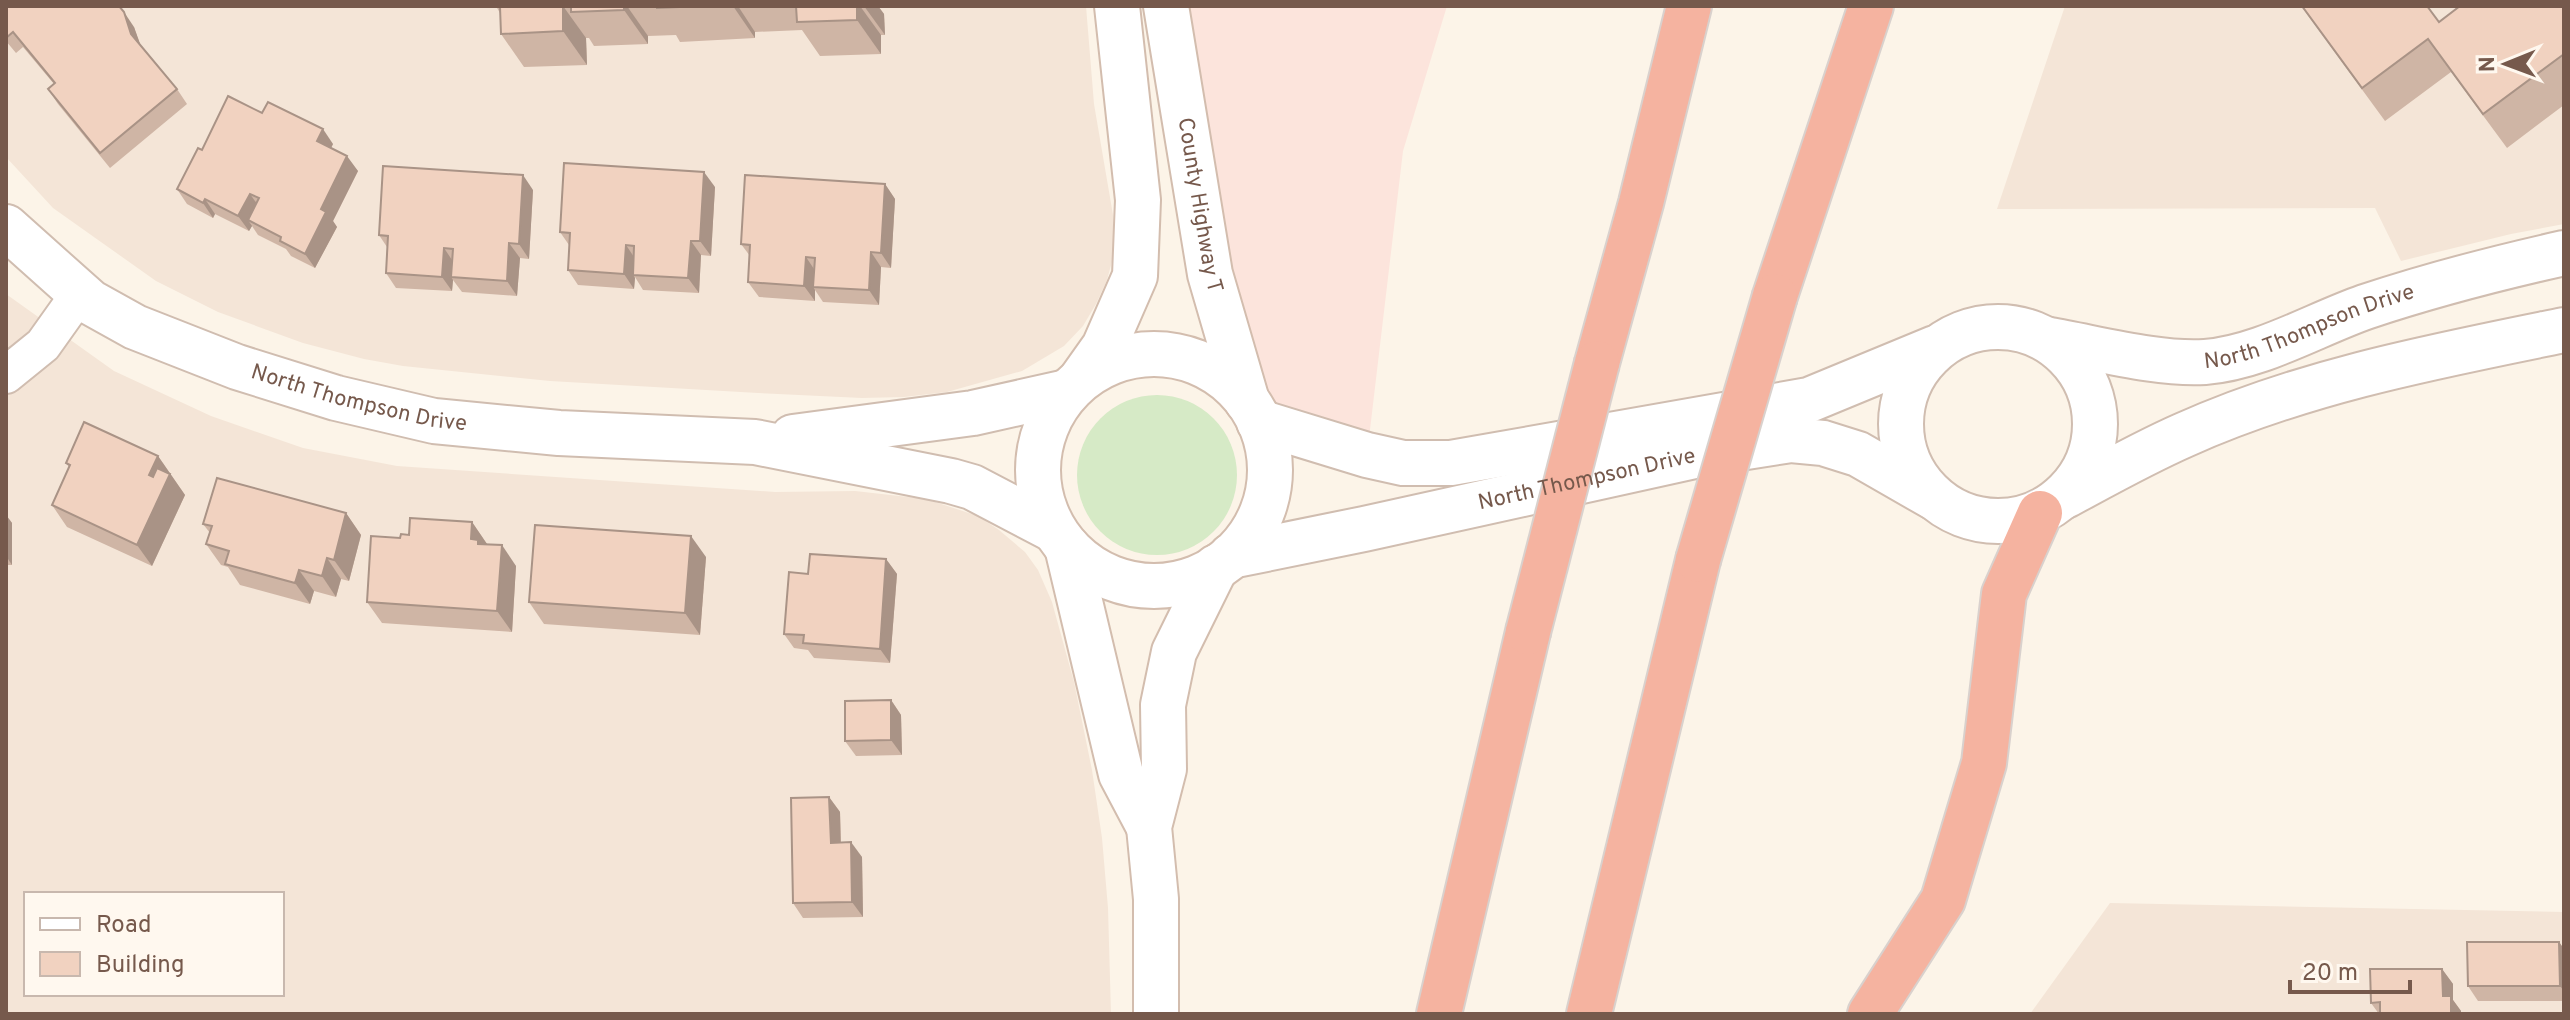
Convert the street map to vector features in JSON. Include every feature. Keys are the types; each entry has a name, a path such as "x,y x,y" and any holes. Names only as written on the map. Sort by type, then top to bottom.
{"highway":[{"path":"1439,1014 1528,632 1641,203 1689,6"},
{"path":"1589,1014 1698,560 1775,296 1871,6"},
{"path":"1870,1014 1943,900 1984,763 2004,594 2052,504"}],"street":[{"path":"1117,6 1138,200 1135,276 1104,347 1045,428 1040,449 1040,491 1060,538 1098,670 1121,774 1149,827"},
{"name":"County Highway T","path":"1166,6 1210,274 1253,412"},
{"name":"North Thompson Drive","path":"6,227 90,302 135,327 237,367 336,398 434,421 559,433 755,442 972,487 1060,538"},
{"name":"North Thompson Drive","path":"2049,340 2173,361 2206,362 2261,349 2363,308 2473,273 2564,253"},
{"path":"6,375 43,345 80,293"},
{"path":"2052,504 2083,472 2094,444 2095,414 2088,384 2072,359 2049,340 2021,328 1991,326 1962,332 1935,348 1914,373 1902,405 1901,439 1912,471 1933,497 1957,513 1984,521 2012,521 2052,504 2183,435 2275,401 2363,374 2564,330"},
{"name":"North Thompson Drive","path":"1253,412 1367,455 1403,463 1451,463 1809,400 1935,348"},
{"path":"1075,385 1119,359 1159,354 1199,363 1233,386 1253,412 1268,453 1267,490 1255,526 1224,562 1174,652 1168,673 1163,705 1164,769 1149,827 1156,899 1156,1014"},
{"name":"North Thompson Drive","path":"755,442 973,413 1075,385"},
{"name":"North Thompson Drive","path":"1224,562 1708,453 1791,440 1823,443 1858,454 1933,497"},
{"path":"1060,538 1087,565 1111,578 1138,585 1165,585 1192,579 1224,562"}],"shaded area":[{"path":"6,6 1086,6 1094,104 1113,215 1114,254 1096,304 1083,326 1064,346 1022,371 947,392 862,398 758,393 550,381 364,359 303,343 218,312 156,281 53,208 6,157"},
{"path":"1166,6 1447,6 1403,151 1367,455 1259,422"},
{"path":"2065,6 2564,6 2564,224 2401,261 2375,208 1997,209"},
{"path":"6,294 114,371 211,416 303,448 397,466 775,492 855,491 926,499 978,516 1025,552 1038,570 1052,602 1074,682 1102,838 1108,908 1111,1014 6,1014"},
{"path":"2110,903 2564,912 2564,1014 2030,1014"}],"green space":[{"path":"1157,395 1187,401 1213,419 1231,445 1237,475 1231,505 1213,531 1187,549 1157,555 1127,549 1101,531 1083,505 1077,475 1083,445 1101,419 1127,401"}],"building":[{"path":"6,6 119,6 131,34 177,89 100,153 48,89 55,83 13,32 6,38"},
{"path":"496,6 563,6 563,31 501,34 500,7"},
{"path":"571,6 624,6 624,10 571,12"},
{"path":"657,6 703,6 657,8"},
{"path":"796,6 857,6 857,20 797,22"},
{"path":"2302,6 2427,6 2439,22 2460,6 2564,6 2564,54 2483,114 2428,39 2362,88"},
{"path":"228,96 262,113 268,102 323,129 317,141 347,156 321,209 326,212 305,254 248,220 259,198 250,194 238,216 177,189 198,148 202,150"},
{"path":"564,163 704,172 700,241 691,241 688,278 633,275 634,246 626,245 624,274 568,270 570,233 560,232"},
{"path":"383,166 523,175 519,244 509,243 507,281 451,277 453,249 444,248 442,277 386,273 388,236 379,235"},
{"path":"745,175 885,184 881,253 871,252 869,290 813,287 815,258 806,257 804,286 748,282 750,245 741,244"},
{"path":"84,422 158,456 149,475 153,477 157,468 170,474 137,545 52,505 70,465 66,463"},
{"path":"217,478 346,513 334,560 327,558 322,576 299,570 295,583 225,564 229,551 206,544 212,526 203,524"},
{"path":"410,518 472,522 471,539 478,540 478,544 502,545 497,611 367,602 371,536 400,538 401,534 409,535"},
{"path":"535,525 691,536 685,613 529,602"},
{"path":"810,554 886,559 880,649 803,643 804,635 784,634 789,572 808,574"},
{"path":"891,700 891,740 845,741 845,701"},
{"path":"829,797 831,843 851,842 852,902 793,903 791,798"},
{"path":"2467,942 2559,942 2560,986 2468,986"},
{"path":"2370,969 2442,969 2443,996 2451,996 2451,1014 2380,1014 2380,1002 2371,1003"}]}
